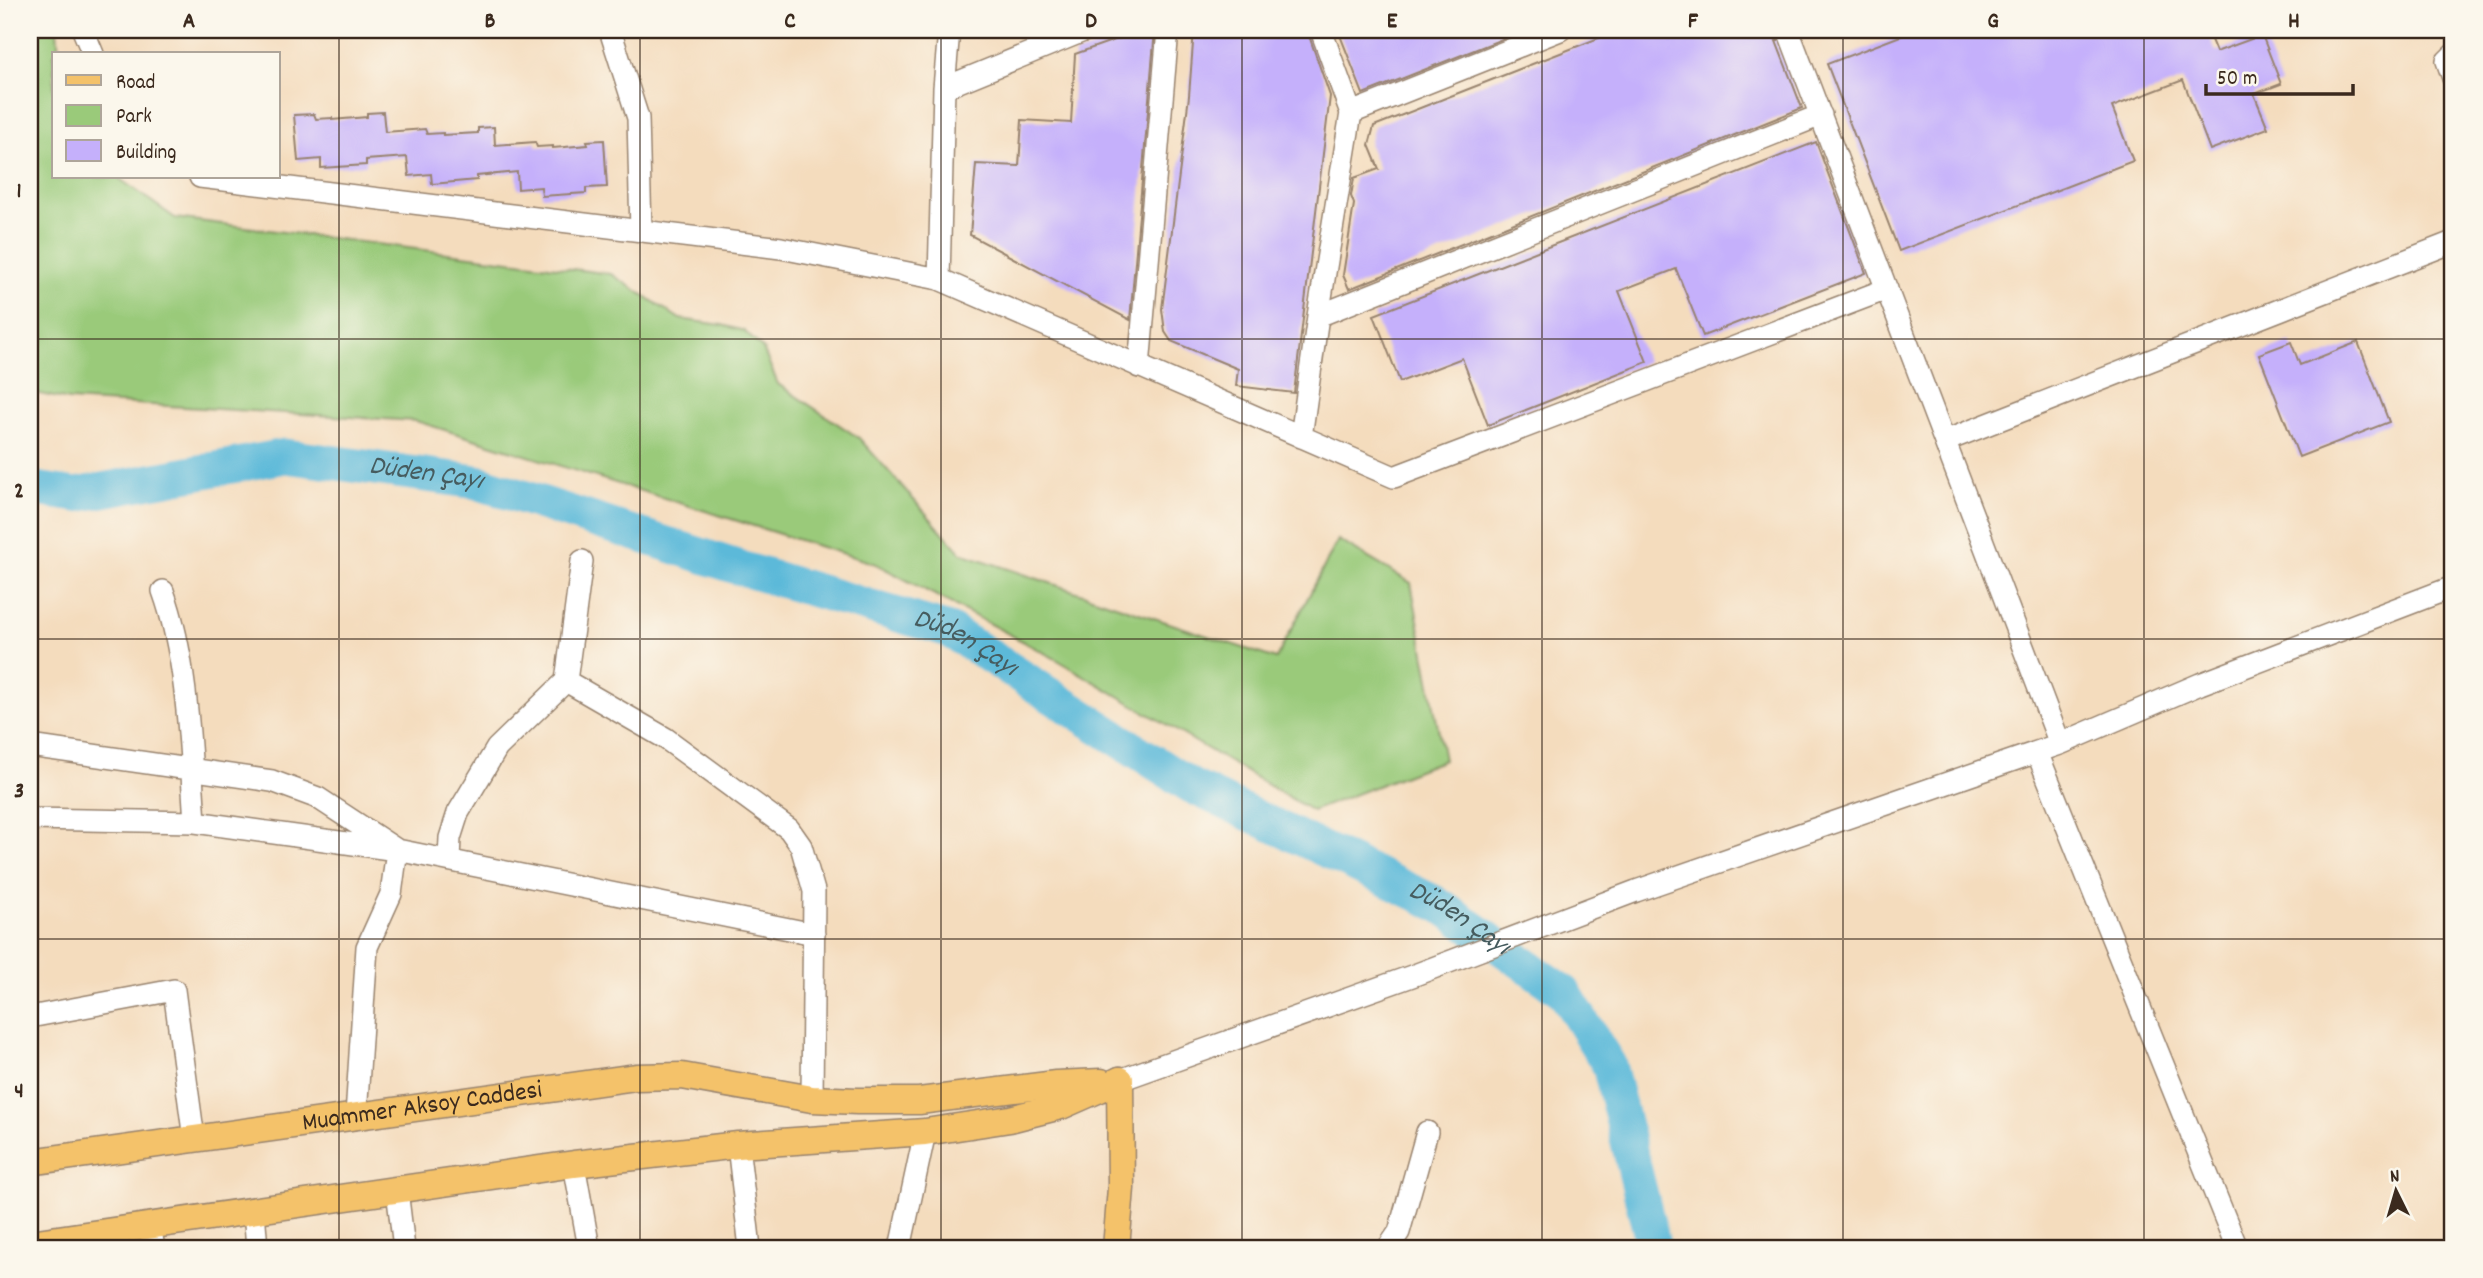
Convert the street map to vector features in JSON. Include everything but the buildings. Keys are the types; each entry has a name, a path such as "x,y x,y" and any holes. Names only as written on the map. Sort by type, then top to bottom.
{"main road":[{"name":"Muammer Aksoy Caddesi","path":"30,1162 636,1077 682,1076 812,1100 919,1101 1056,1084 1120,1080"},
{"path":"30,1243 152,1237 254,1211 574,1164 738,1145 925,1132 1010,1119 1061,1106 1120,1080 1121,1188 1116,1248"}],"street":[{"path":"83,30 92,52"},
{"path":"610,30 638,118 640,231"},
{"path":"939,279 944,88 949,30"},
{"path":"944,88 1086,30"},
{"path":"1139,367 1168,30"},
{"path":"1301,437 1351,113 1321,30"},
{"path":"1351,113 1560,30"},
{"path":"1788,30 2060,744"},
{"path":"2453,55 2447,61 2453,78"},
{"path":"1318,316 1821,115"},
{"path":"208,178 781,248 939,279 1394,477 1887,289"},
{"path":"1945,441 2453,242"},
{"path":"449,860 450,838 458,813 497,748 566,681 582,561"},
{"path":"1120,1080 1412,976 1563,918 2060,744 2200,684 2453,587"},
{"path":"163,591 173,617 178,652 195,822"},
{"path":"566,681 665,738 789,829 801,846 814,891 812,1100"},
{"path":"30,746 272,781 318,798 397,850"},
{"path":"2038,752 2237,1248"},
{"path":"30,818 195,822 397,850 814,934"},
{"path":"355,1116 367,947 391,894 397,850"},
{"path":"30,1017 174,990 194,1139"},
{"path":"900,1248 925,1132"},
{"path":"1388,1248 1399,1232 1427,1132"},
{"path":"738,1145 750,1248"},
{"path":"574,1164 589,1248"},
{"path":"397,1189 404,1248"},
{"path":"254,1211 257,1248"}],"green space":[{"path":"30,30 57,30 59,52 52,52 52,178 118,178 175,218 611,274 680,319 744,331 763,349 778,384 859,438 961,553 1276,659 1338,540 1411,583 1444,760 1312,811 1056,659 876,564 416,421 69,400 30,392"}],"waterway":[{"name":"Düden Çayı","path":"30,488 76,495 285,456 477,482 743,569 949,630 1191,786 1440,905 1564,992 1609,1065 1654,1248"}]}
